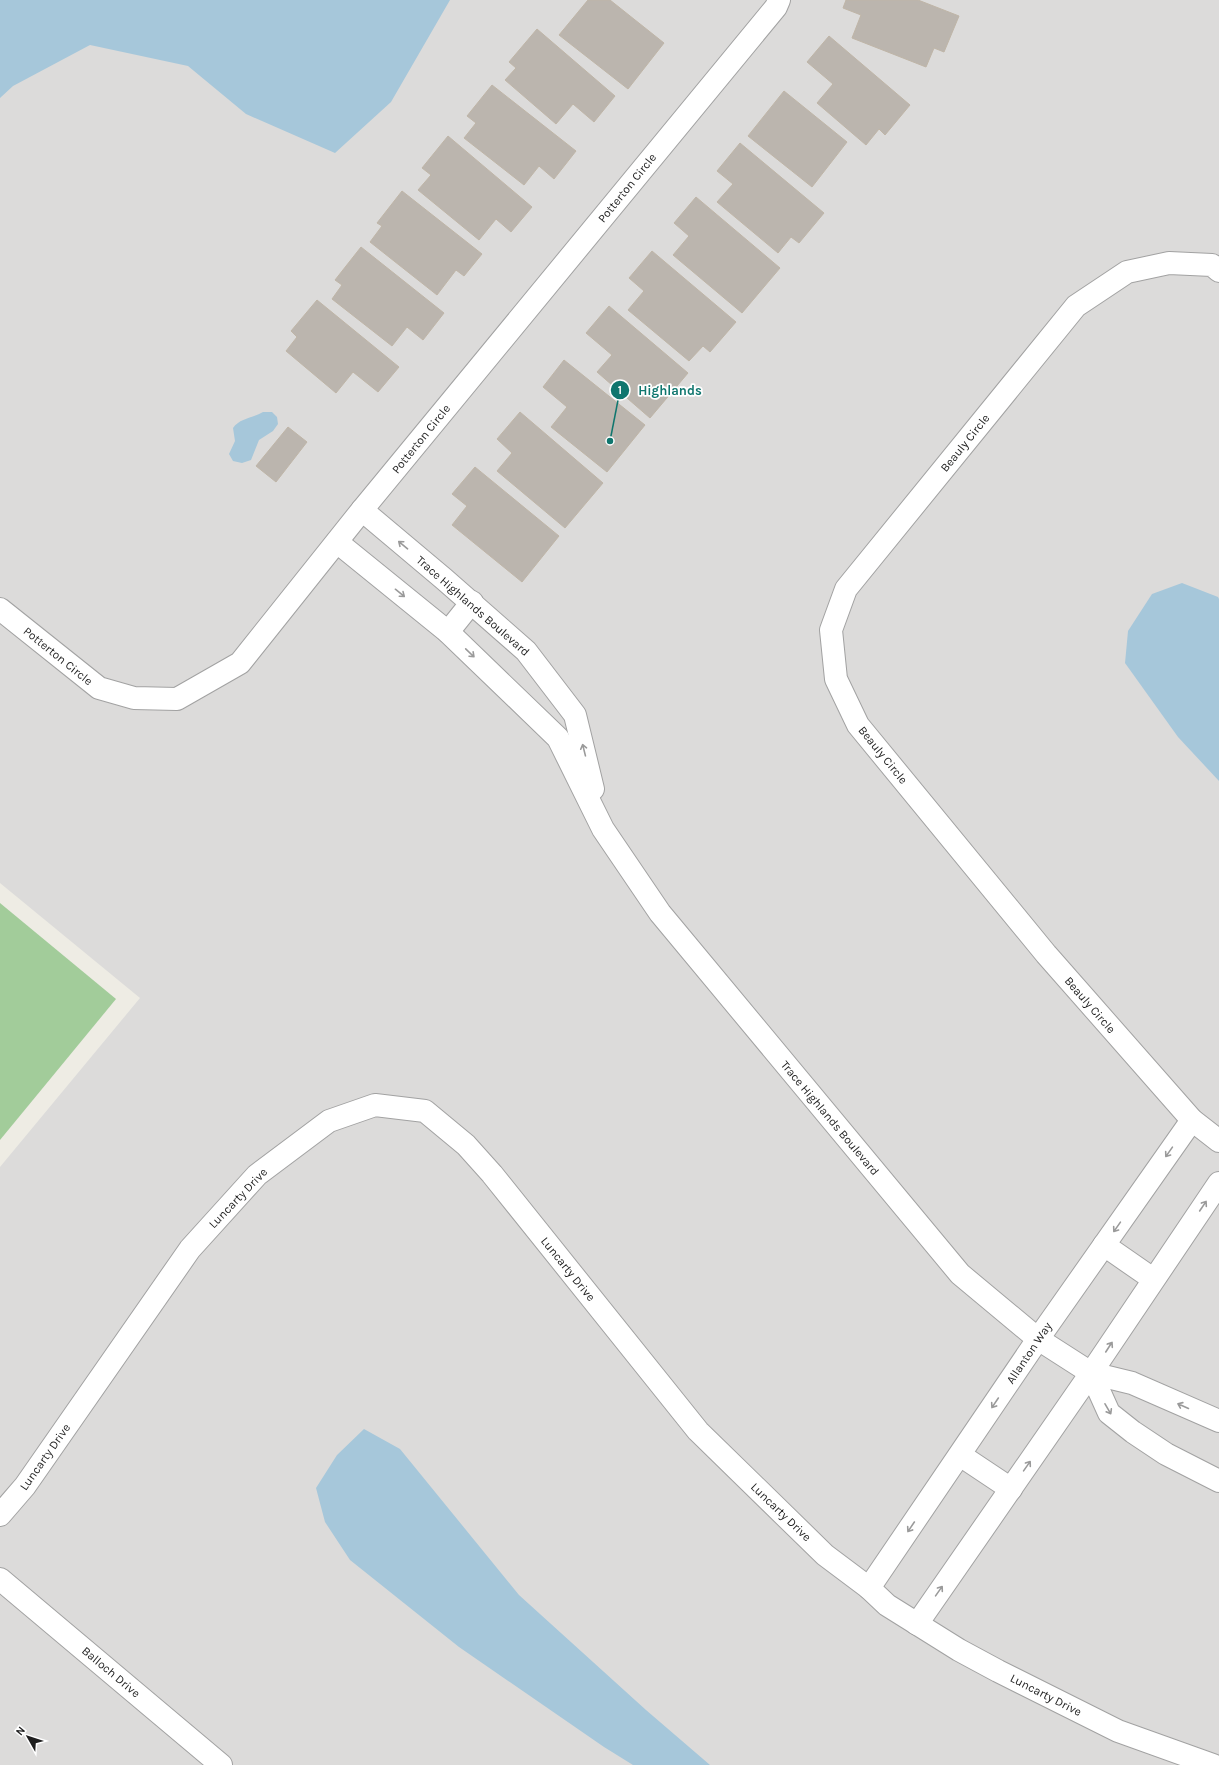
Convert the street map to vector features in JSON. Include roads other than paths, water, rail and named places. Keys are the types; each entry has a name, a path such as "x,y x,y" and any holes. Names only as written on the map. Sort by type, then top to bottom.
{"street":[{"name":"Potterton Circle","path":"0,609 99,688 134,698 177,699 240,663 362,510 771,13 779,0"},
{"name":"Beauly Circle","path":"1219,271 1212,265 1169,262 1127,272 1076,306 846,589 831,630 836,679 858,725 1046,954 1192,1120 1219,1141"},
{"name":"Trace Highlands Boulevard","path":"362,510 472,602 526,650 575,714 603,829"},
{"name":"Trace Highlands Boulevard","path":"337,542 448,632 558,738 603,829 660,913 960,1274 1038,1339 1091,1373 1132,1383 1219,1421"},
{"path":"448,632 472,602"},
{"name":"Luncarty Drive","path":"0,1515 25,1486 190,1249 257,1175 329,1121 375,1105 425,1111 466,1145 492,1174 698,1432 825,1555 869,1588 887,1605 998,1671 1118,1731 1213,1765"},
{"name":"Allanton Way","path":"869,1588 1038,1339 1192,1120"},
{"path":"917,1624 1091,1373 1219,1183"},
{"path":"1104,1245 1153,1279"},
{"path":"1091,1373 1109,1413 1133,1432 1166,1454 1219,1481"},
{"path":"960,1455 1011,1489"},
{"name":"Balloch Drive","path":"0,1579 222,1765"}],"water":[{"path":"0,0 450,0 391,102 335,153 246,114 188,66 90,45 13,86 0,98"},
{"path":"263,412 272,412 277,417 278,424 273,431 259,440 251,460 242,463 233,461 229,454 235,441 233,428 239,422"},
{"path":"1182,583 1218,597 1219,599 1219,781 1178,737 1125,663 1128,631 1152,594"},
{"path":"364,1429 400,1449 519,1595 646,1710 710,1765 633,1765 604,1747 459,1647 350,1560 325,1522 316,1488 337,1455"}],"place":[{"name":"Highlands","path":"610,441"}]}
